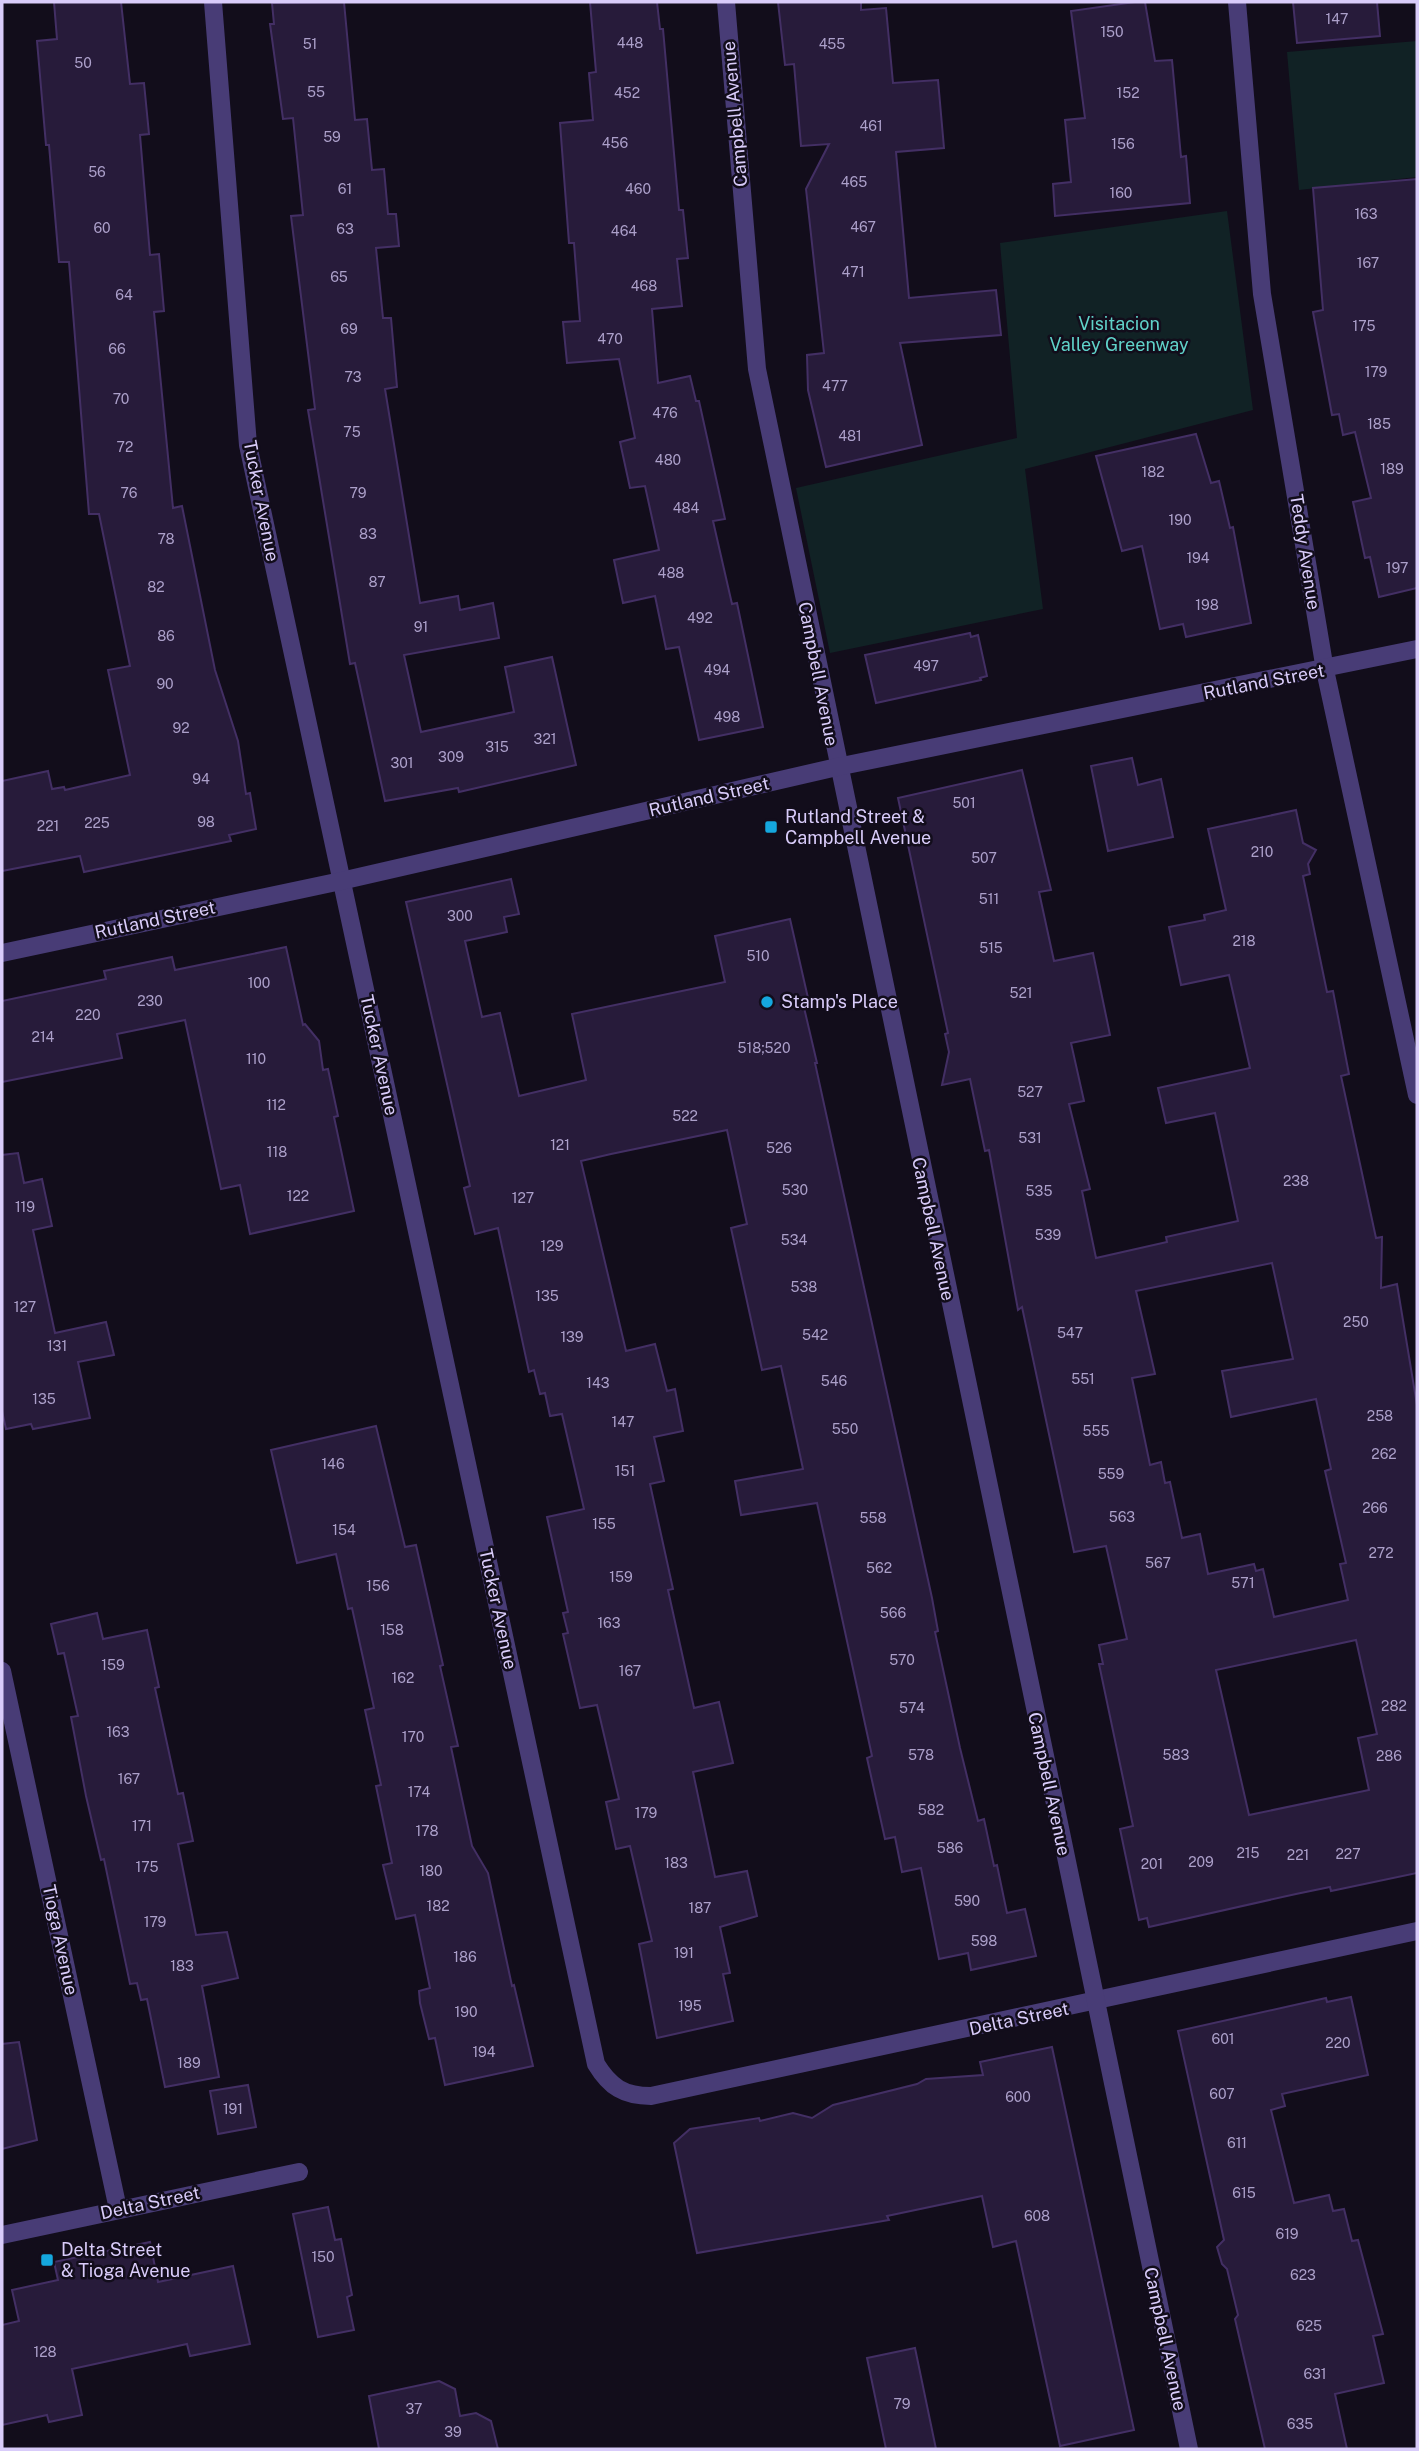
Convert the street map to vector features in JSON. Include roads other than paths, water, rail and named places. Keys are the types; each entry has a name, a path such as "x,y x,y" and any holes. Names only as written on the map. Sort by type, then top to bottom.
{"street":[{"name":"Tucker Avenue","path":"214,2 248,445 596,2064 605,2079 620,2091"},
{"name":"Campbell Avenue","path":"726,2 757,369 837,767 1189,2449"},
{"name":"Teddy Avenue","path":"1237,2 1262,294 1325,670 1417,1096"},
{"name":"Rutland Street","path":"2,953 341,881 837,767 1325,670 1417,649"},
{"name":"Tioga Avenue","path":"2,1671 118,2209"},
{"name":"Delta Street","path":"620,2091 651,2096 1094,2003 1417,1931"},
{"name":"Delta Street","path":"2,2235 299,2172"}],"place":[{"name":"Rutland Street & Campbell Avenue","path":"771,827"},
{"name":"Stamp's Place","path":"767,1002"},
{"name":"Delta Street & Tioga Avenue","path":"47,2260"}],"park label":[{"name":"Visitacion Valley Greenway","path":"1119,334"}]}
